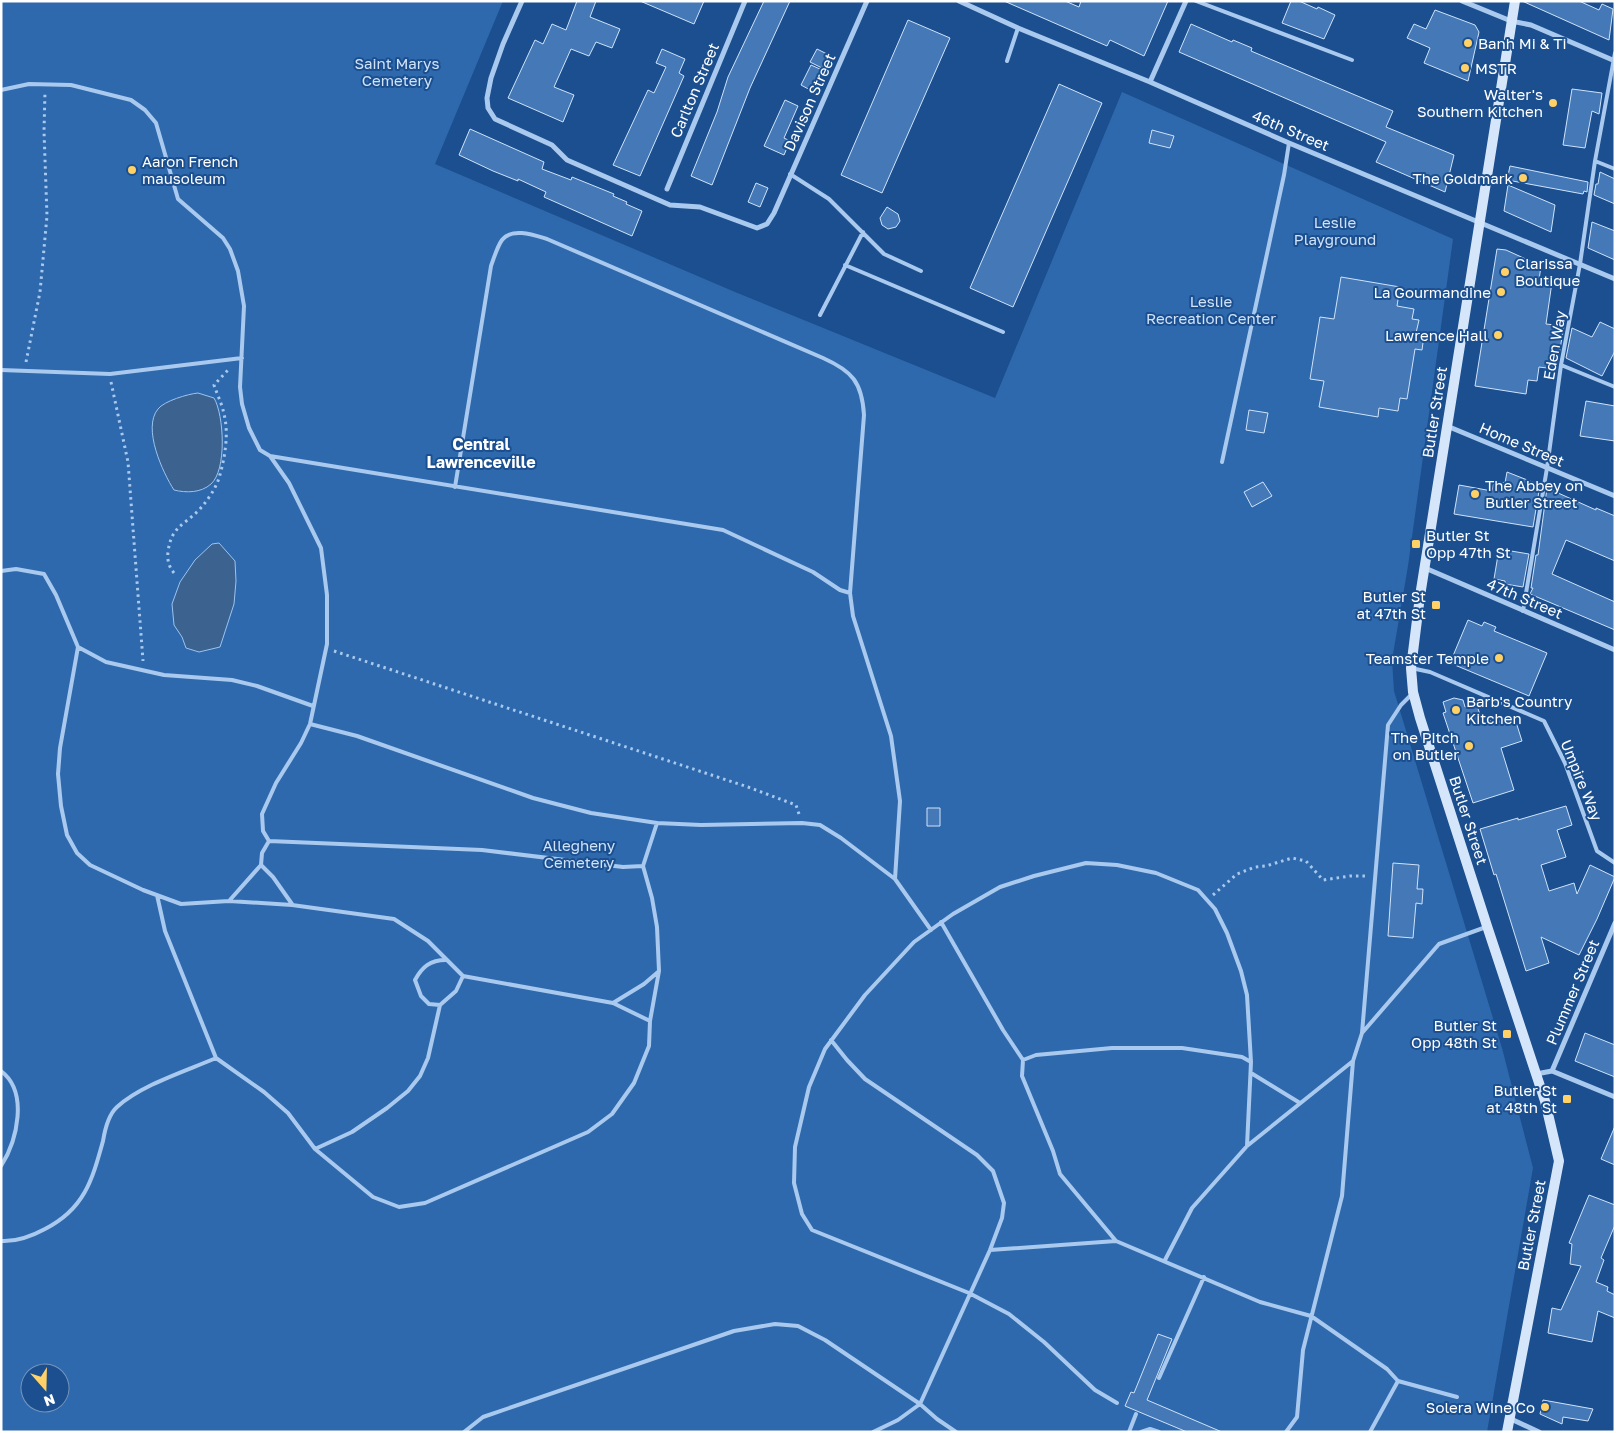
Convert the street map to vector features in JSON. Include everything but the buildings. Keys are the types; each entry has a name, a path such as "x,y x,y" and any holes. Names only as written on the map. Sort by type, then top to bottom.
{"main road":[{"name":"Butler Street","path":"1507,1432 1559,1161 1545,1100 1486,926 1413,692 1411,668 1446,426 1481,224 1515,1"}],"street":[{"name":"Davison Street","path":"522,1 503,44 491,78 487,98 488,108 495,118 552,145 567,160 670,205 700,207 757,228 767,224 774,213 867,1"},
{"name":"Carlton Street","path":"667,189 745,1"},
{"name":"46th Street","path":"958,1 1018,28 1150,82 1289,144 1615,279"},
{"path":"1150,82 1186,1"},
{"path":"1462,1 1512,21 1531,25 1614,61"},
{"name":"Home Street","path":"1446,426 1615,496"},
{"name":"47th Street","path":"1425,568 1615,650"},
{"name":"Plummer Street","path":"1552,1071 1615,923"},
{"path":"1536,1074 1552,1071 1615,1097"},
{"path":"1511,1419 1539,1432"}],"lane":[{"path":"1196,1 1352,60"},
{"path":"1006,61 1018,28"},
{"name":"Eden Way","path":"1523,610 1547,468 1561,365 1615,53"},
{"path":"1,90 29,84 71,85 132,100 145,110 156,123 178,199 223,238 230,249 238,271 244,306 240,387 242,404 249,428 260,450 270,456 723,530 812,572 840,590 850,593"},
{"path":"1222,462 1289,144"},
{"path":"1595,161 1615,169"},
{"path":"790,174 829,199 884,254 921,271"},
{"path":"820,315 863,232"},
{"path":"455,487 491,266 502,240 515,233 533,234 547,239 838,365 848,372 858,383 863,398 864,415 850,593 853,616 891,736 900,801 895,879"},
{"path":"845,265 1003,332"},
{"path":"1,370 110,374 242,358"},
{"path":"1561,365 1615,388"},
{"path":"269,841 263,831 262,814 276,783 301,743 310,724 326,644 326,595 321,548 289,483 270,456"},
{"path":"1,571 16,569 44,574 56,595 78,647 60,748 58,774 61,806 67,834 77,853 90,865 181,904 229,901 292,904 394,919 428,941 463,976 613,1003 650,1021"},
{"path":"78,647 106,662 164,675 232,680 257,686 313,706"},
{"name":"Umpire Way","path":"1411,668 1430,672 1544,720 1565,763 1597,851 1615,863"},
{"path":"1286,1432 1297,1417 1303,1350 1342,1196 1353,1061 1362,1033 1388,725 1401,705 1413,692"},
{"path":"310,724 357,736 533,798 591,813 657,823 702,825 802,823 820,825 841,838 895,879 931,930"},
{"path":"157,895 165,931 216,1058 264,1092 288,1113 315,1149 373,1197 399,1207 425,1203 588,1132 612,1114 634,1083 649,1046 650,1021 659,971 657,927 652,898 643,866 657,823"},
{"path":"229,901 261,865 262,853 269,841"},
{"path":"269,841 482,850 623,867 643,866"},
{"path":"1117,1403 1095,1390 1044,1342 1010,1314 969,1293 812,1230 802,1214 794,1183 795,1147 809,1087 825,1048 865,995 914,942 953,914 1000,887 1086,863 1117,865 1156,873 1198,890 1215,909 1241,971 1247,995 1251,1062 1247,1146"},
{"path":"261,865 292,904"},
{"path":"941,922 1003,1030 1023,1060 1022,1076 1053,1151 1060,1174 1116,1241"},
{"path":"1362,1033 1439,944 1486,926"},
{"path":"440,1005 429,1004 420,996 415,980 421,969 429,963 446,960"},
{"path":"613,1003 644,984 659,971"},
{"path":"315,1149 352,1132 408,1091 420,1076 428,1058 440,1005 456,991 463,976"},
{"path":"832,1040 865,1079 976,1155 993,1171 1004,1203 1002,1218 990,1250 920,1404 898,1420 873,1432"},
{"path":"1023,1060 1036,1055 1112,1048 1182,1048 1242,1058 1251,1062"},
{"path":"1,1241 24,1237 55,1224 71,1212 84,1196 100,1151 107,1123 116,1108 136,1093 216,1058"},
{"path":"1164,1260 1192,1208 1247,1146 1353,1061"},
{"path":"1,1071 15,1087 18,1110 15,1133 9,1154 1,1166"},
{"path":"1250,1072 1300,1103"},
{"path":"990,1250 1116,1241 1260,1302 1311,1316 1387,1369 1398,1381 1458,1397"},
{"path":"1159,1378 1204,1277"},
{"path":"464,1432 483,1417 734,1331 775,1324 798,1326 825,1340 920,1404 956,1432"},
{"path":"1370,1432 1398,1381"},
{"path":"1129,1432 1136,1414"},
{"path":"1141,1432 1150,1429 1159,1432"}],"path":[{"path":"24,371 40,292 45,243 47,216 44,131 46,84"},
{"path":"174,573 167,558 171,537 179,527 199,510 214,489 219,478 226,441 226,426 224,413 214,385 242,358"},
{"path":"110,374 128,462 143,670"},
{"path":"326,644 334,652 789,802 796,805 802,823"},
{"path":"1208,901 1237,874 1255,867 1266,866 1292,858 1306,861 1323,880 1375,875"}],"green space":[{"name":"Allegheny Cemetery","path":"1,1 503,1 435,164 735,292 995,398 1122,92 1453,239 1408,566 1392,660 1394,691 1502,1048 1533,1168 1487,1432 1,1432"}],"shaded area":[{"path":"198,393 214,398 222,429 222,455 220,467 211,484 198,491 183,492 174,490 165,473 156,450 152,427 158,409 165,403"},
{"path":"219,543 235,561 234,604 220,647 199,652 186,648 182,637 174,625 172,604 180,582 195,560 212,544"}],"place":[{"name":"Banh Mi & Ti","path":"1468,43"},
{"name":"MSTR","path":"1465,68"},
{"name":"Walter's Southern Kitchen","path":"1553,103"},
{"name":"Aaron French mausoleum","path":"132,170"},
{"name":"The Goldmark","path":"1523,178"},
{"name":"Clarissa Boutique","path":"1505,272"},
{"name":"La Gourmandine","path":"1501,292"},
{"name":"Lawrence Hall","path":"1498,335"},
{"name":"The Abbey on Butler Street","path":"1475,494"},
{"name":"Butler St Opp 47th St","path":"1416,544"},
{"name":"Butler St at 47th St","path":"1436,605"},
{"name":"Teamster Temple","path":"1499,658"},
{"name":"Barb's Country Kitchen","path":"1456,710"},
{"name":"The Pitch on Butler","path":"1469,746"},
{"name":"Butler St Opp 48th St","path":"1507,1034"},
{"name":"Butler St at 48th St","path":"1567,1099"},
{"name":"Solera Wine Co","path":"1545,1407"}],"district":[{"name":"Central Lawrenceville","path":"481,453"}],"park label":[{"name":"Saint Marys Cemetery","path":"397,72"},
{"name":"Leslie Playground","path":"1335,230"},
{"name":"Leslie Recreation Center","path":"1211,310"}]}
